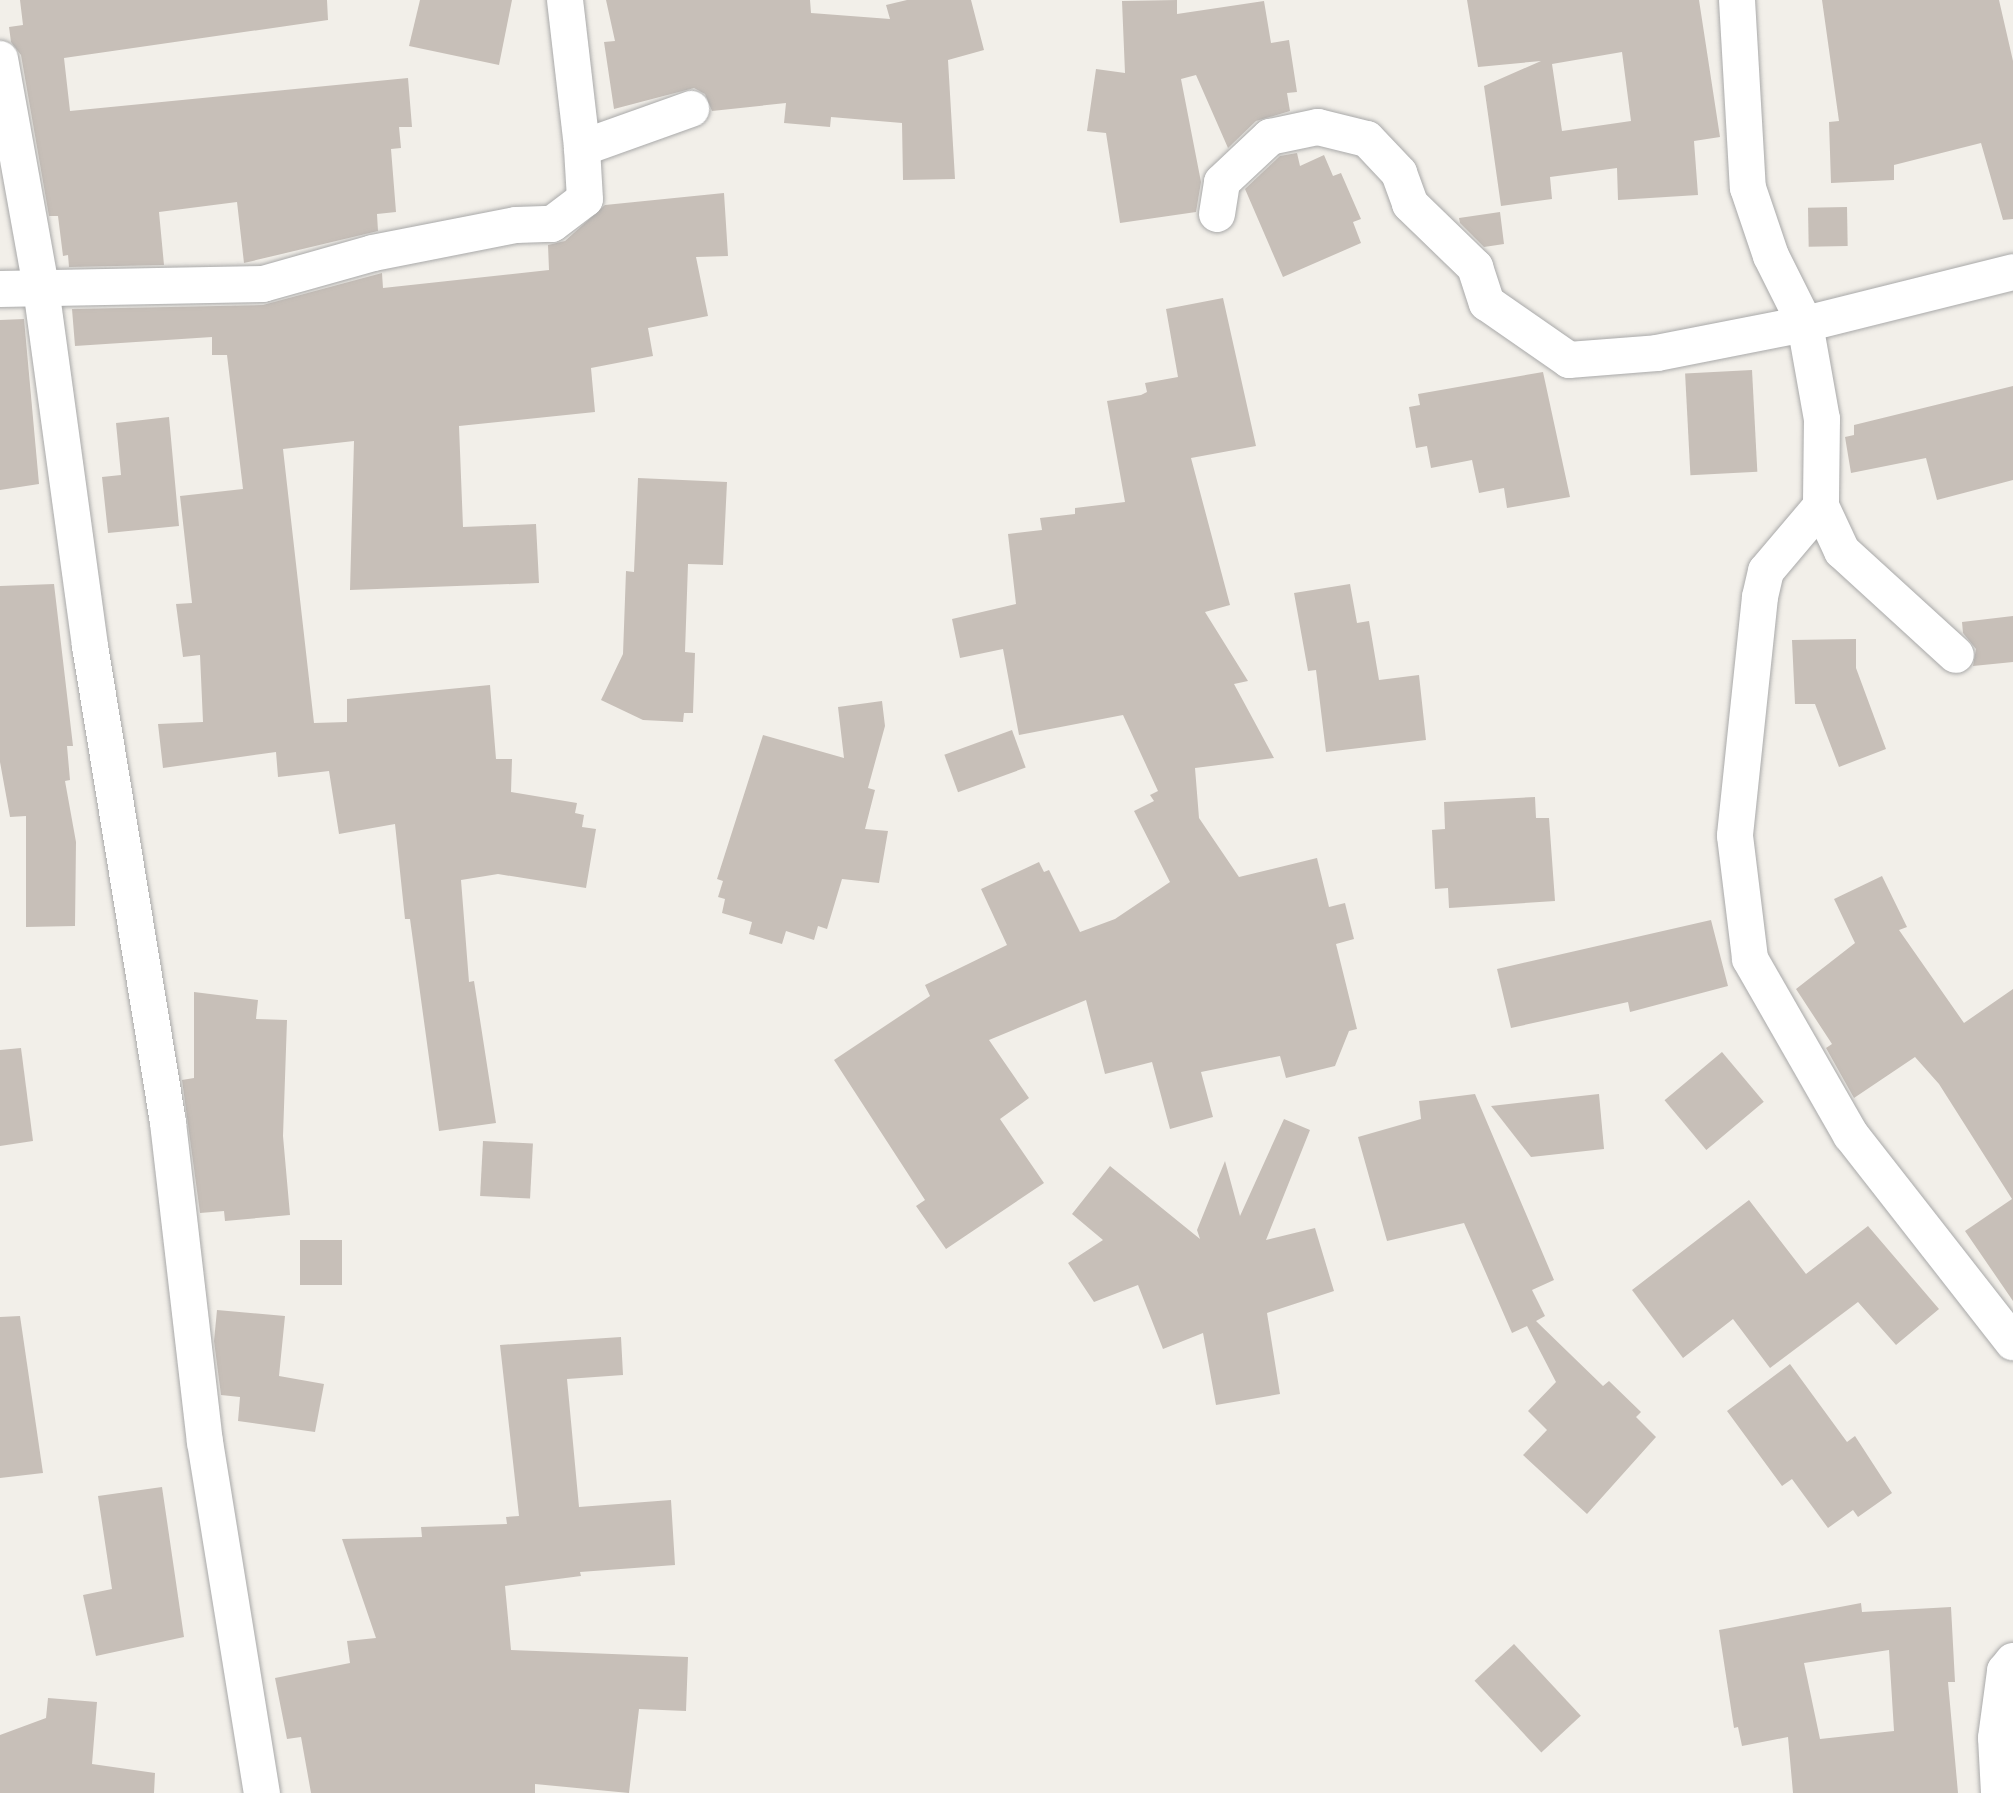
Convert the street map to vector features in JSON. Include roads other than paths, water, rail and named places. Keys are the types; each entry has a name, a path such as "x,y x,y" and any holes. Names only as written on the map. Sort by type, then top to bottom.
{"street":[{"path":"0,289 263,284 373,253 516,225 552,224 585,199 565,0"},
{"path":"1737,0 1748,188 1771,256 1805,324 1822,419 1821,506 1842,551 1956,655"},
{"path":"0,59 41,288 90,646 168,1123 205,1442 262,1793"},
{"path":"582,148 691,109"},
{"path":"1217,214 1222,182 1270,137 1318,127 1367,139 1399,173 1410,204 1475,267 1487,303 1569,360 1657,353 1805,324 2013,272"},
{"path":"1821,506 1766,571 1760,597 1735,836 1750,959 1851,1135 2013,1342"},
{"path":"1999,1793 1996,1738 2005,1671 2013,1661"}]}
